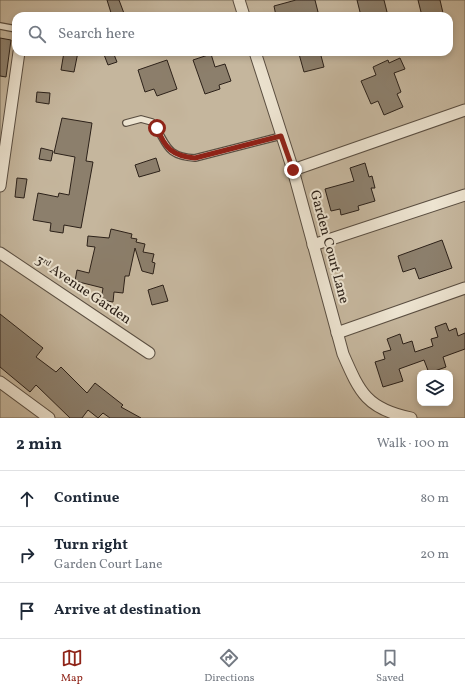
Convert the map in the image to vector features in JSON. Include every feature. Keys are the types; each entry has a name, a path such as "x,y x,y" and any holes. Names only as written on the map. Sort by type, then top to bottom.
{"street":[{"path":"239,0 243,12"},
{"path":"0,186 18,56"},
{"name":"Garden Court Lane","path":"256,56 293,170 337,333 353,377 369,401 392,414 411,418"},
{"path":"293,170 465,110"},
{"path":"313,245 465,195"},
{"name":"3ʳᵈ Avenue Garden","path":"0,253 149,353"},
{"path":"337,333 465,288"},
{"path":"0,382 49,418"}],"lane":[{"path":"0,26 12,28"},
{"path":"126,123 141,119 152,122 163,142 181,157 195,158 281,136"}],"shaded area":[{"path":"0,0 465,0 465,418 0,418"}],"building":[{"path":"107,0 119,0 124,12 111,12"},
{"path":"296,0 315,0 318,12 275,12 274,6"},
{"path":"357,0 384,0 387,12 360,12"},
{"path":"418,0 440,0 443,12 421,12"},
{"path":"0,38 11,40 6,77 0,76"},
{"path":"63,56 77,56 74,72 61,70"},
{"path":"105,56 115,56 117,62 108,65"},
{"path":"205,56 212,56 215,67 225,64 231,81 219,85 220,89 205,94 193,60"},
{"path":"300,56 321,56 324,67 304,72"},
{"path":"400,58 405,69 394,73 401,92 397,94 403,107 384,115 378,101 371,104 361,81 376,75 373,67 388,60 389,63"},
{"path":"167,60 177,89 157,96 154,89 145,92 138,70"},
{"path":"37,92 50,93 49,104 36,102"},
{"path":"62,118 92,123 86,161 93,162 81,228 64,225 63,233 50,231 51,223 33,220 38,193 58,197 59,193 69,195 75,157 54,153"},
{"path":"41,148 53,151 51,161 39,159"},
{"path":"156,158 160,171 139,177 135,165"},
{"path":"365,163 369,177 372,176 375,188 371,188 375,201 358,206 359,210 341,215 340,209 331,211 325,189 354,181 350,168"},
{"path":"17,178 27,179 24,198 15,197"},
{"path":"111,229 132,234 131,238 137,239 136,242 145,244 143,252 154,254 152,262 155,263 153,274 142,271 135,248 129,276 125,276 123,293 114,292 113,302 101,300 103,288 75,281 77,270 89,273 95,247 87,246 88,236 109,238"},
{"path":"442,240 452,268 419,279 415,268 403,272 398,256"},
{"path":"163,285 168,301 152,305 148,290"},
{"path":"0,314 43,348 36,357 56,372 61,367 87,393 95,383 123,405 121,407 141,418 110,418 103,413 98,418 88,410 82,418 70,418 36,385 30,392 0,367"},
{"path":"446,323 449,331 456,328 458,336 465,333 465,349 443,357 446,367 438,370 428,370 424,360 399,369 403,381 383,387 375,362 385,359 383,352 391,350 387,339 400,334 403,344 412,341 415,352 433,346 431,339 438,337 435,327"}],"route":[{"path":"157,128 163,142 171,150 181,157 195,158 281,136 293,170"}]}
